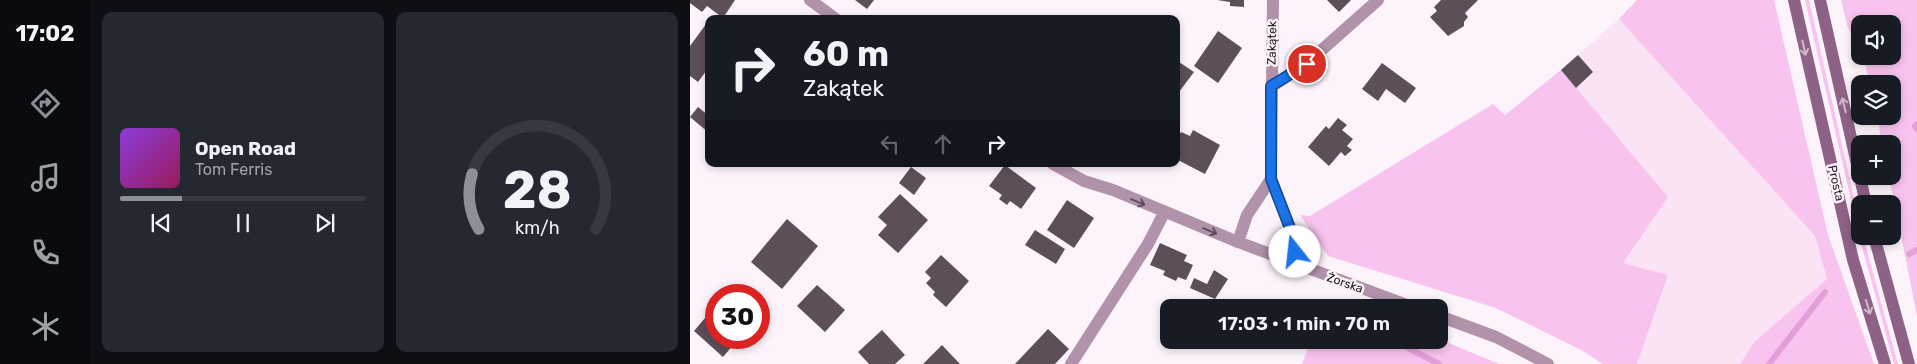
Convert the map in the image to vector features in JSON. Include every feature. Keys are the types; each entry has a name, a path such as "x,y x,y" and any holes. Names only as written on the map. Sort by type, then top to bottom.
{"main road":[{"name":"Prosta","path":"1794,0 1854,260 1885,364"},
{"name":"Prosta","path":"1820,0 1864,195"},
{"path":"1876,245 1909,364"}],"street":[{"path":"810,0 831,15"},
{"name":"Zakątek","path":"1273,0 1271,179 1295,241 1295,252 1291,264"},
{"name":"Zakątek","path":"1271,86 1307,64 1378,0"},
{"name":"Żorska","path":"1059,167 1084,180 1113,190 1164,213 1291,264 1390,299"},
{"path":"1238,242 1247,214 1271,179"},
{"path":"1071,364 1148,244 1164,213"},
{"path":"1448,319 1496,337 1548,364"}],"shaded area":[{"path":"1637,0 1774,0 1828,235 1874,364 1740,364 1755,341 1827,279 1815,236 1619,19"},
{"path":"1805,0 1809,0 1853,195 1851,195 1851,200"},
{"path":"1841,0 1917,0 1917,316 1901,236 1901,195 1893,195 1891,185 1901,185 1901,135 1880,135 1879,125 1901,125 1901,75 1868,75 1865,65 1901,65 1901,15 1851,15 1851,33 1847,25"},
{"path":"1619,19 1815,236 1827,279 1755,341 1740,364 1637,364 1668,275 1623,263 1561,70"},
{"path":"1561,70 1668,197 1623,263 1668,275 1637,364 1603,364 1581,350 1496,308 1328,256 1300,215 1310,216 1493,104 1505,115"},
{"path":"1862,245 1865,245 1898,364 1894,364"},
{"path":"1448,343 1499,364 1302,364 1308,349 1448,349"}],"building":[{"path":"690,0 735,0 725,15 719,15 707,6 702,12 690,3"},
{"path":"855,0 874,0 867,9"},
{"path":"1217,0 1244,0 1244,7 1230,6 1230,2"},
{"path":"1327,0 1351,0 1339,12"},
{"path":"1441,0 1478,0 1465,13 1468,17 1464,22 1464,26 1448,36 1430,17 1437,11 1434,7"},
{"path":"705,25 705,72 698,82 690,76 690,46"},
{"path":"1218,31 1242,48 1218,83 1194,66"},
{"path":"1578,55 1593,72 1576,88 1561,70"},
{"path":"1180,63 1194,72 1180,91"},
{"path":"1382,63 1416,88 1405,103 1386,89 1378,101 1362,89"},
{"path":"698,107 705,113 705,130 690,117"},
{"path":"1338,118 1347,125 1342,130 1353,139 1347,146 1352,150 1345,156 1341,152 1329,166 1308,147 1326,126 1329,129"},
{"path":"1193,130 1220,145 1205,174 1180,161 1180,134 1181,132 1190,136"},
{"path":"911,167 926,178 914,195 899,183"},
{"path":"1003,167 1008,167 1036,188 1021,209 1010,201 1007,205 999,199 1002,195 989,186"},
{"path":"900,194 928,220 898,253 878,235 887,225 878,217"},
{"path":"1067,200 1094,218 1074,248 1047,230"},
{"path":"787,219 818,246 782,289 751,262"},
{"path":"1035,230 1065,249 1056,264 1025,245"},
{"path":"1160,243 1187,255 1184,261 1193,265 1186,280 1178,277 1176,281 1163,275 1165,271 1150,265"},
{"path":"941,255 969,281 946,307 933,295 935,292 926,283 931,278 925,272"},
{"path":"1214,270 1228,279 1215,299 1190,288 1194,278 1207,284"},
{"path":"817,285 845,310 825,332 797,306"},
{"path":"705,318 705,341 694,331"},
{"path":"1048,329 1069,349 1055,364 1015,364"},
{"path":"882,330 905,355 895,364 869,364 858,352"},
{"path":"942,345 960,364 923,364"},
{"path":"714,349 730,349 723,357"}],"waterway":[{"path":"1917,124 1915,126 1917,129"},
{"path":"1909,254 1917,250"},
{"path":"1769,364 1825,292"},
{"path":"1410,349 1439,364"}],"route":[{"path":"1295,252 1295,241 1286,224 1278,195 1271,179 1271,86 1307,64"}]}
